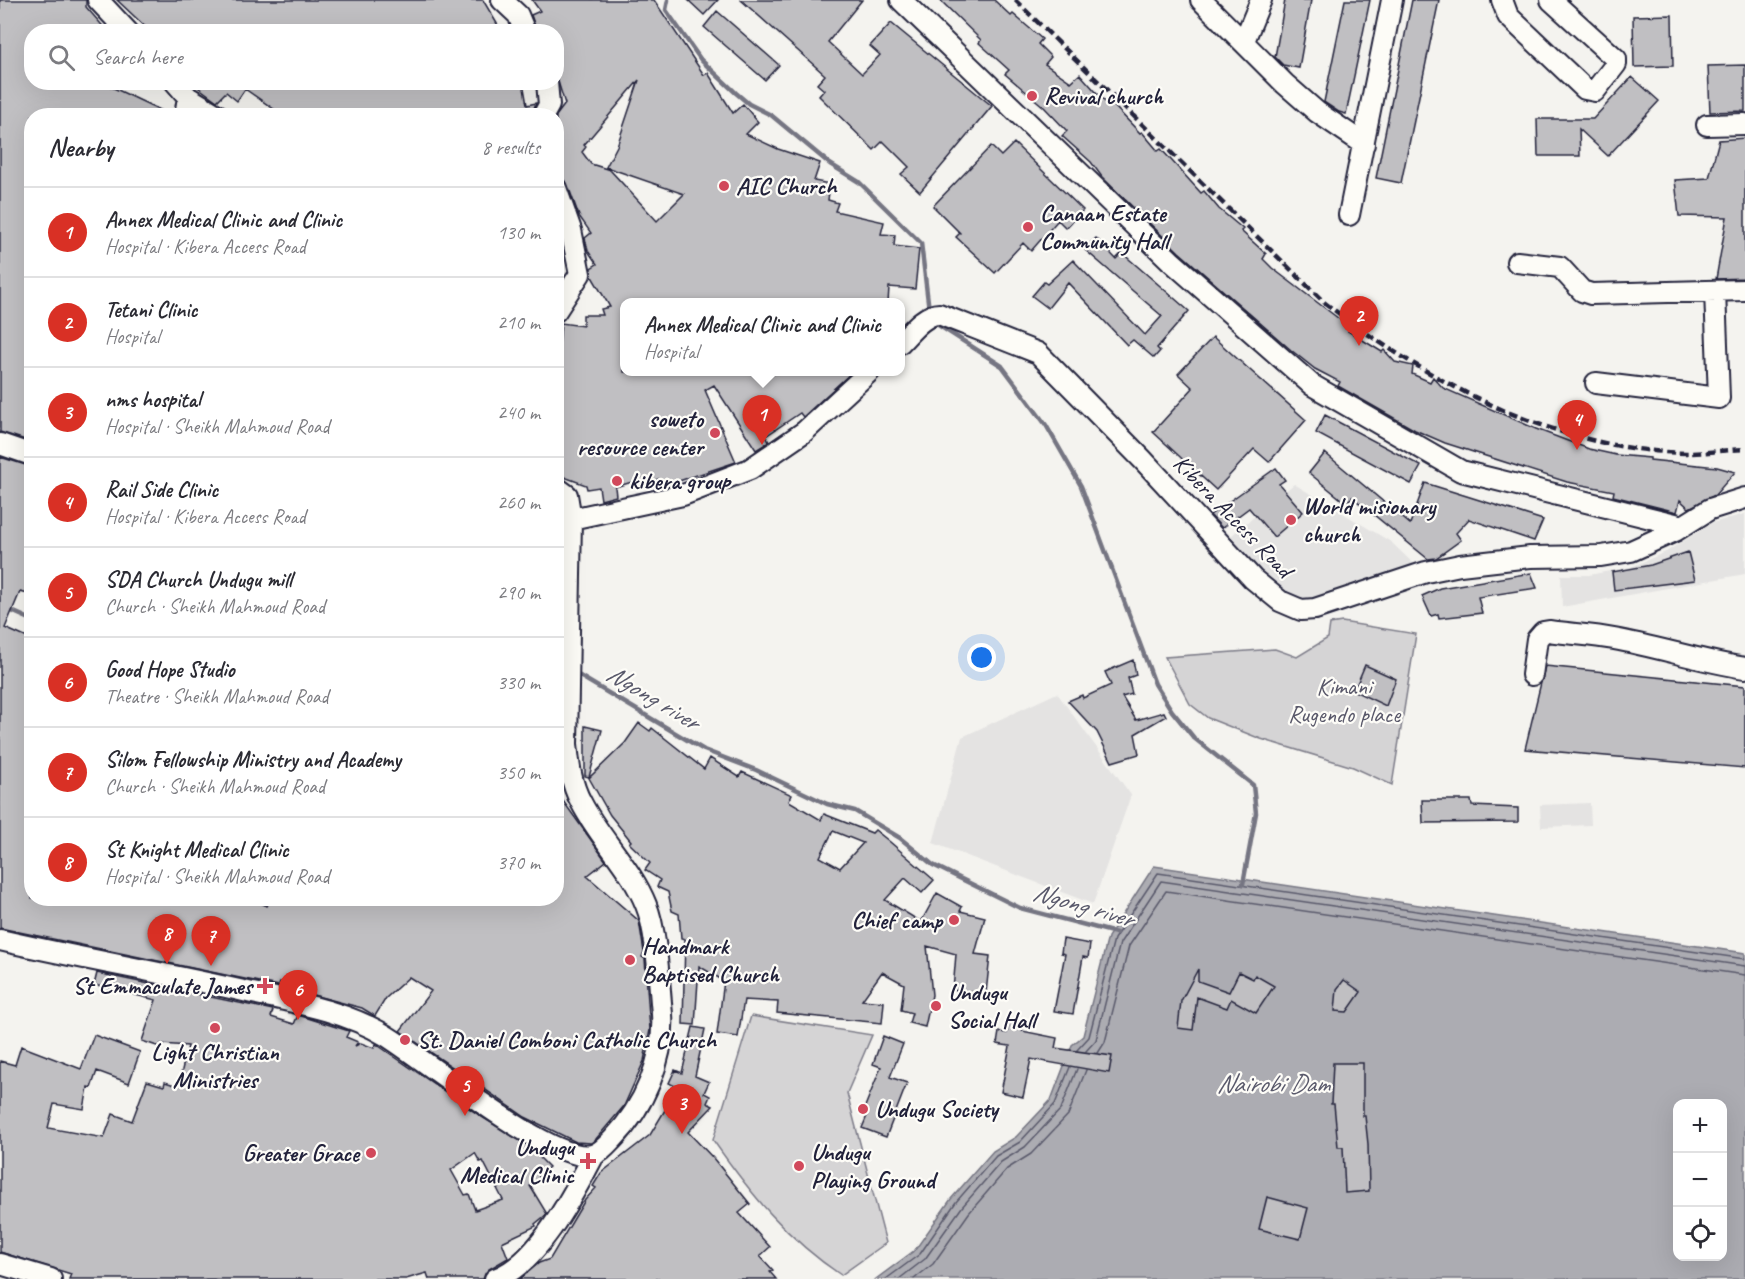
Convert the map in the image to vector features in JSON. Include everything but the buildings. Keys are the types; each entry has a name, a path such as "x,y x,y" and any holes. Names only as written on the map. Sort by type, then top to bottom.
{"street":[{"path":"98,0 120,24"},
{"path":"502,0 518,15 522,24"},
{"path":"901,0 1171,261 1312,385 1461,471 1683,526"},
{"path":"1201,0 1244,40 1285,84 1317,112 1364,144"},
{"path":"1244,40 1261,0"},
{"path":"1349,215 1392,0"},
{"path":"1502,0 1508,16 1585,89 1595,91 1616,64 1616,59 1560,4"},
{"path":"547,108 548,90"},
{"path":"183,98 203,108"},
{"path":"1707,125 1745,124"},
{"path":"564,210 571,230 580,274 564,299"},
{"path":"1516,262 1560,267 1582,291 1591,294 1745,290"},
{"path":"1596,383 1719,398 1715,291"},
{"name":"Kibera Access Road","path":"905,339 929,317 947,317 1038,353 1143,460 1253,579 1280,601 1294,608 1315,609 1426,572 1460,565 1530,557 1601,556 1631,550 1683,526 1710,509 1745,498"},
{"path":"571,519 683,495 750,469 804,432 865,376"},
{"path":"0,444 24,453"},
{"path":"495,1279 505,1276 549,1234 594,1155 621,1131 642,1098 657,1061 662,1015 652,928 646,905 580,802 571,774 567,744 571,519 567,495 564,493"},
{"path":"1532,675 1537,639 1543,632 1549,631 1612,638 1676,652 1707,662 1745,668"},
{"path":"0,940 277,998 342,1017 383,1034 549,1144 571,1154 594,1155"},
{"path":"0,1264 51,1279"}],"shaded area":[{"path":"1294,484 1391,542 1420,570 1310,602 1294,600 1226,540"},
{"path":"1745,514 1745,574 1562,607 1561,575 1589,575 1631,567 1666,552 1712,523"},
{"path":"1057,693 1131,795 1093,904 933,843 962,737"},
{"path":"1590,803 1591,825 1541,827 1540,805"}],"green space":[{"name":"Kimani Rugendo place","path":"1342,622 1416,634 1392,785 1353,767 1261,739 1208,718 1190,704 1165,657 1275,649 1297,657 1328,638 1330,624"},
{"name":"Undugu Playing Ground","path":"751,1016 872,1035 847,1093 886,1243 841,1275 803,1246 771,1214 713,1140"}],"water":[{"name":"Nairobi Dam","path":"1154,866 1745,953 1745,1279 876,1279 915,1250 951,1199 993,1151 1016,1137 1051,1100 1072,1045 1083,1036 1108,937"}],"waterway":[{"path":"668,0 666,10 701,60 749,104 771,115 830,164 859,182 921,243 929,310"},
{"path":"932,321 1002,366 1046,425 1081,486 1155,684 1172,711 1194,738 1253,785 1256,813 1243,884"},
{"name":"Ngong river","path":"0,600 14,612 24,616"},
{"name":"Ngong river","path":"573,672 704,750 756,770 827,804 855,811 900,838 933,865 1020,908 1116,933"}],"railway":[{"path":"1015,0 1325,303 1406,359 1494,406 1541,425 1588,439 1637,449 1686,453 1745,449"}],"place":[{"name":"Revival church","path":"1032,96"},
{"name":"AIC Church","path":"724,186"},
{"name":"Canaan Estate Community Hall","path":"1028,227"},
{"name":"Tetani Clinic","path":"1359,346"},
{"name":"soweto resource center","path":"715,433"},
{"name":"Annex Medical Clinic and Clinic","path":"762,445"},
{"name":"Rail Side Clinic","path":"1577,450"},
{"name":"kibera group","path":"617,481"},
{"name":"World misionary church","path":"1291,520"},
{"name":"Chief camp","path":"954,920"},
{"name":"Handmark Baptised Church","path":"630,960"},
{"name":"St Knight Medical Clinic","path":"167,964"},
{"name":"Silom Fellowship Ministry and Academy","path":"211,966"},
{"name":"St Emmaculate James","path":"265,986"},
{"name":"Undugu Social Hall","path":"936,1006"},
{"name":"Good Hope Studio","path":"298,1020"},
{"name":"Light Christian Ministries","path":"215,1028"},
{"name":"St. Daniel Comboni Catholic Church","path":"405,1040"},
{"name":"Undugu Society","path":"863,1109"},
{"name":"SDA Church Undugu mill","path":"465,1116"},
{"name":"nms hospital","path":"682,1134"},
{"name":"Greater Grace","path":"371,1153"},
{"name":"Undugu Medical Clinic","path":"588,1161"},
{"name":"Undugu Playing Ground","path":"799,1166"}]}
